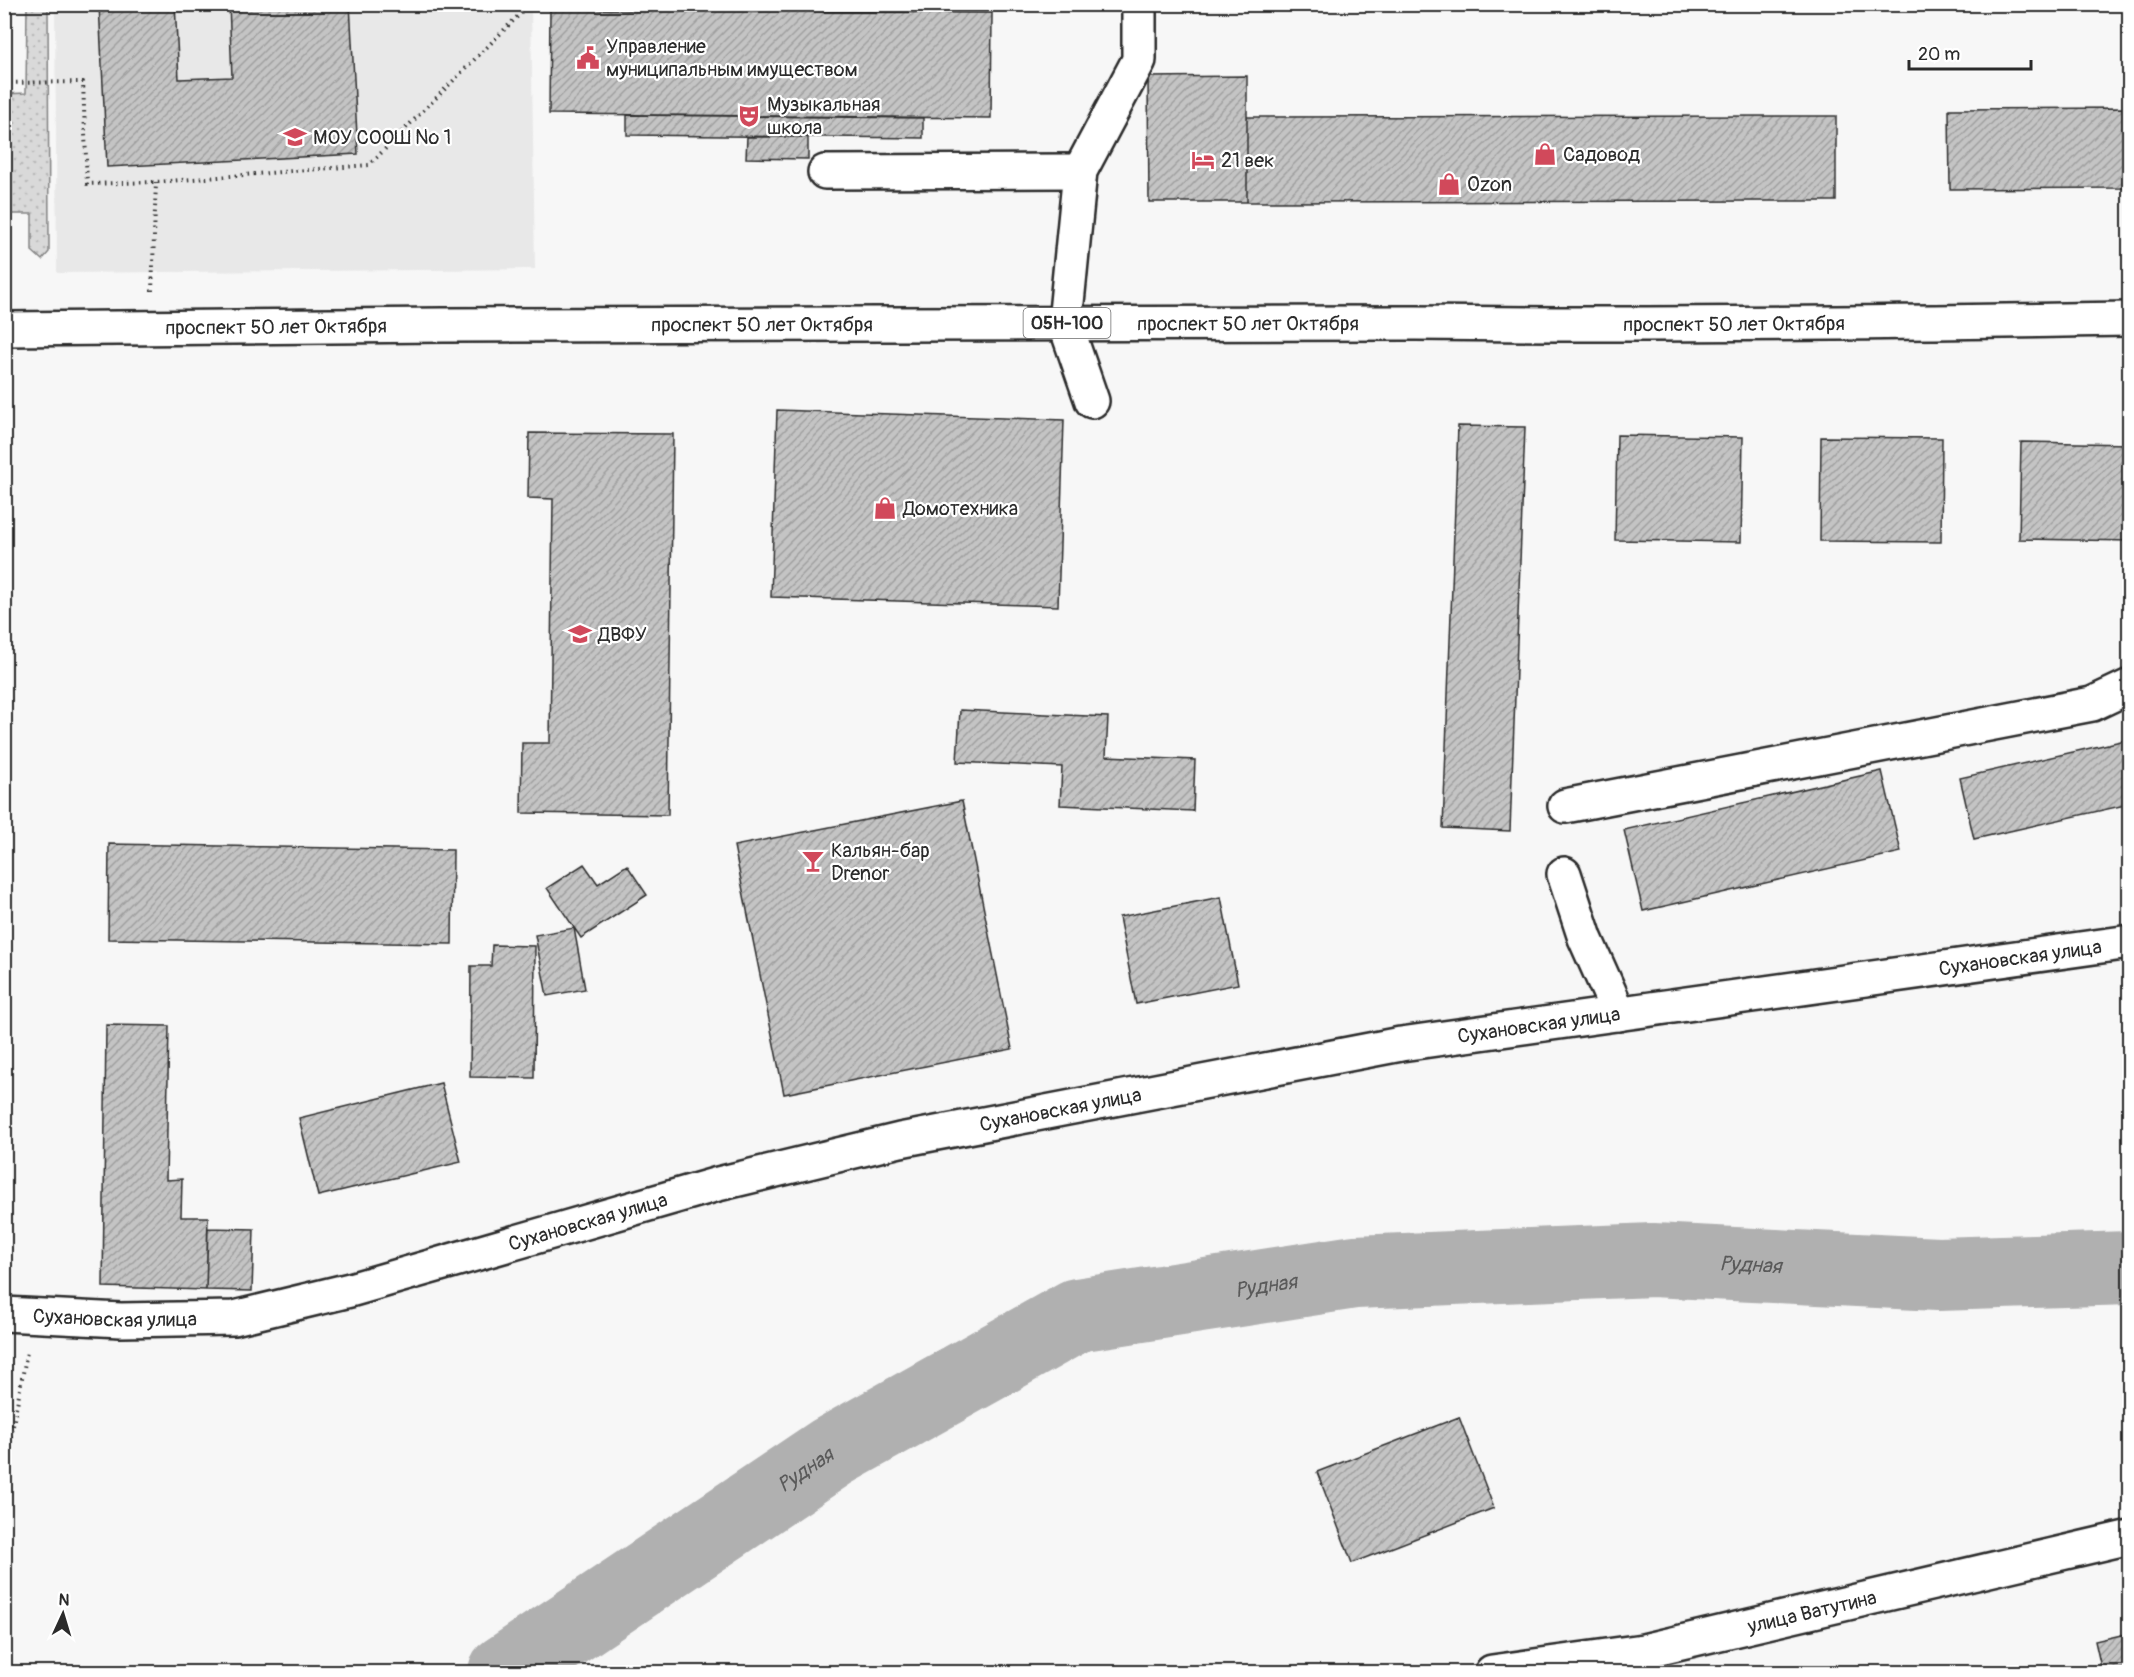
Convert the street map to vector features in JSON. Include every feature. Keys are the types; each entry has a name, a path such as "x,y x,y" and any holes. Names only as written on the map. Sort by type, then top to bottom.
{"street":[{"path":"1092,401 1065,323 1080,171 1138,60 1139,4"},
{"path":"825,172 1080,171"},
{"name":"проспект 50 лет Октября","path":"4,328 1065,323 1573,325 2130,319"},
{"path":"1565,806 2092,704 2130,686"},
{"path":"1564,874 1585,938 1619,1014"},
{"name":"Сухановская улица","path":"19,1315 121,1320 234,1318 350,1290 718,1184 900,1140 1401,1044 2130,942"},
{"name":"улица Ватутина","path":"1492,1672 1643,1651 2130,1537"}],"path":[{"path":"4,83 83,82 87,184 156,182 369,165 530,4"},
{"path":"151,328 156,182"},
{"path":"4,1473 19,1315"}],"shaded area":[{"path":"27,5 48,5 49,252 42,260 32,251 32,214 5,214 5,94 26,93"},
{"name":"МОУ СООШ № 1","path":"55,5 531,5 535,269 57,273"}],"building":[{"path":"99,4 175,4 179,79 232,77 229,4 350,4 358,154 107,167"},
{"path":"550,9 992,13 991,118 549,114"},
{"path":"1247,76 1247,202 1149,202 1148,77"},
{"path":"2130,108 2130,188 1950,189 1949,109"},
{"path":"627,115 923,118 923,138 627,135"},
{"path":"1836,116 1836,201 1247,202 1247,117"},
{"path":"747,137 808,137 808,159 746,158"},
{"path":"777,410 1064,420 1058,606 771,597"},
{"path":"1458,426 1525,427 1510,831 1443,828"},
{"path":"529,433 673,434 668,815 521,813 522,743 550,743 553,499 528,498"},
{"path":"1617,435 1743,437 1741,542 1615,540"},
{"path":"1821,437 1942,438 1941,542 1820,541"},
{"path":"2021,442 2130,444 2130,541 2019,539"},
{"path":"960,710 1108,717 1106,756 1195,760 1193,811 1060,805 1062,767 957,762"},
{"path":"2130,739 2130,804 1974,839 1960,778"},
{"path":"1882,771 1901,852 1643,911 1624,830"},
{"path":"962,801 1012,1049 784,1094 734,846"},
{"path":"109,844 453,850 452,944 108,939"},
{"path":"584,864 598,884 627,865 647,895 581,938 547,888"},
{"path":"1221,897 1238,984 1136,1004 1119,917"},
{"path":"574,928 585,989 547,996 535,935"},
{"path":"492,945 535,946 534,1078 470,1077 471,966 491,966"},
{"path":"106,1025 169,1026 166,1180 182,1179 181,1217 208,1217 206,1290 103,1287"},
{"path":"441,1083 461,1162 318,1196 299,1118"},
{"path":"208,1228 254,1229 252,1291 206,1290"},
{"path":"1459,1417 1494,1508 1352,1563 1317,1472"},
{"path":"2130,1633 2130,1672 2102,1672 2095,1641"}],"waterway":[{"name":"Рудная","path":"505,1672 832,1452 1077,1315 1355,1272 1653,1260 1938,1274 2130,1268"}],"place":[{"name":"Управление муниципальным имуществом","path":"588,58"},
{"name":"Музыкальная школа","path":"749,116"},
{"name":"МОУ СООШ № 1","path":"295,137"},
{"name":"Садовод","path":"1545,154"},
{"name":"21 век","path":"1203,160"},
{"name":"Ozon","path":"1449,184"},
{"name":"Домотехника","path":"885,508"},
{"name":"ДВФУ","path":"580,634"},
{"name":"Кальян-бар Drenor","path":"813,861"}]}
